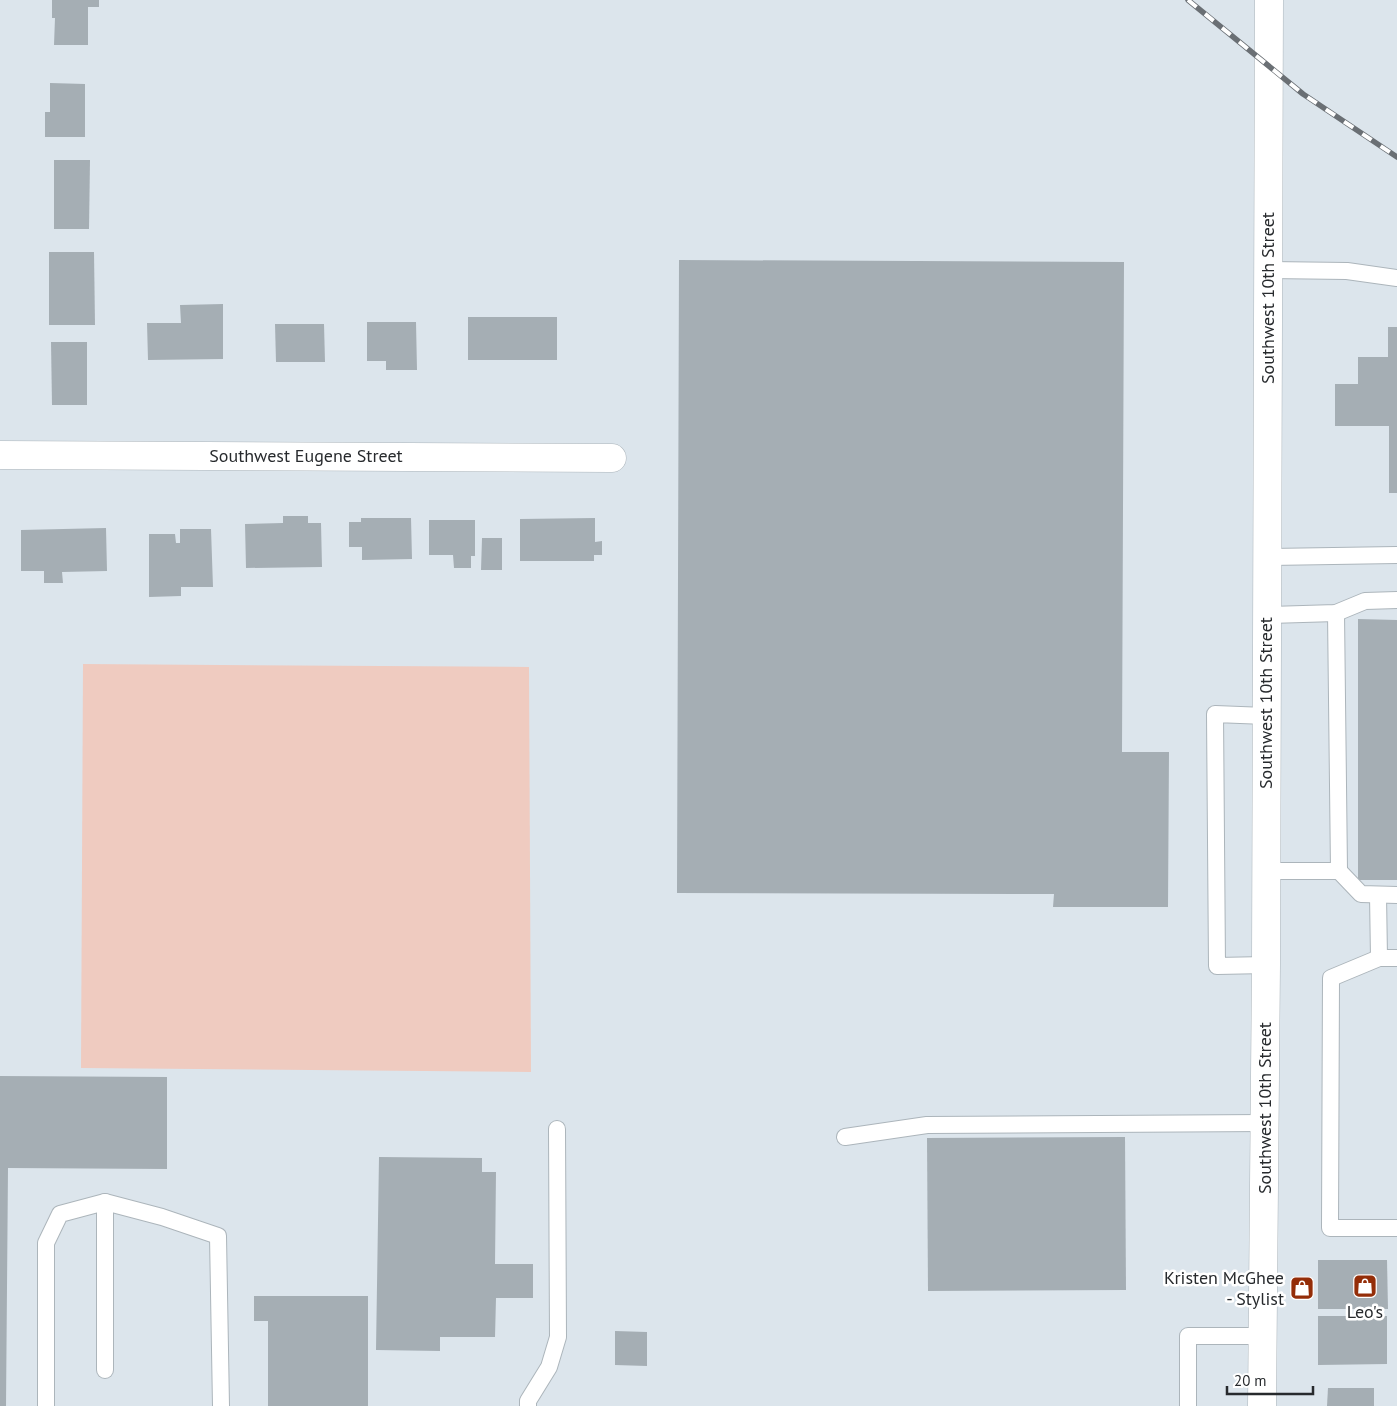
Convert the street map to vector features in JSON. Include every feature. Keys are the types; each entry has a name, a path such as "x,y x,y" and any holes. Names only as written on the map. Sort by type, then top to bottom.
{"street":[{"name":"Southwest 10th Street","path":"1262,1406 1266,965 1269,0"},
{"name":"Southwest Eugene Street","path":"0,455 612,458"}],"lane":[{"path":"1268,270 1347,271 1397,278"},
{"path":"1267,557 1397,555"},
{"path":"1267,614 1336,613 1365,601 1397,600"},
{"path":"1336,613 1339,871 1361,894 1397,895"},
{"path":"1266,716 1215,714 1217,966 1266,965"},
{"path":"1266,871 1339,871"},
{"path":"1378,895 1379,958"},
{"path":"1397,958 1379,958 1331,978 1330,1228 1397,1228"},
{"path":"845,1137 927,1125 1265,1123"},
{"path":"528,1406 528,1401 549,1368 558,1337 557,1129"},
{"path":"105,1202 105,1370"},
{"path":"46,1406 46,1243 60,1214 105,1202 162,1217 218,1236 221,1406"},
{"path":"1188,1406 1188,1336 1263,1336"}],"shaded area":[{"path":"83,664 529,667 531,1072 81,1068"}],"building":[{"path":"52,0 99,0 99,7 88,7 88,45 54,45 55,18 52,18"},
{"path":"50,83 85,84 85,137 45,137 45,112 50,112"},
{"path":"54,160 90,160 89,229 54,229"},
{"path":"49,252 94,252 95,325 49,325"},
{"path":"679,260 1124,262 1122,752 1169,752 1168,907 1053,907 1054,894 677,893"},
{"path":"223,304 223,359 148,360 147,323 181,323 180,305"},
{"path":"468,317 557,317 557,360 468,360"},
{"path":"367,322 416,322 417,370 386,370 386,361 367,361"},
{"path":"275,324 324,324 325,362 276,362"},
{"path":"1388,327 1397,327 1397,493 1389,493 1389,426 1335,426 1335,384 1358,384 1358,357 1388,357"},
{"path":"51,342 87,342 87,405 52,405"},
{"path":"283,516 308,516 308,523 321,523 322,567 246,568 245,524 283,523"},
{"path":"361,518 411,518 412,559 362,560 362,547 349,547 349,522 361,522"},
{"path":"595,518 595,542 602,541 602,555 594,555 594,561 520,561 520,519"},
{"path":"429,520 475,520 475,556 471,556 471,568 454,568 453,555 429,555"},
{"path":"106,528 107,571 62,572 63,583 44,583 44,571 21,571 21,530"},
{"path":"180,529 211,529 213,587 181,587 181,596 149,597 149,534 175,534 176,543 180,543"},
{"path":"482,538 502,538 502,570 481,570"},
{"path":"1358,619 1397,620 1397,880 1358,880"},
{"path":"0,1076 167,1077 167,1169 8,1168 6,1406 0,1406"},
{"path":"1125,1137 1126,1290 928,1291 927,1138"},
{"path":"379,1157 482,1158 482,1172 496,1172 495,1264 533,1264 533,1298 496,1298 495,1337 440,1337 440,1351 376,1350"},
{"path":"1318,1260 1387,1260 1388,1309 1318,1309"},
{"path":"254,1296 368,1296 368,1406 268,1406 268,1321 254,1321"},
{"path":"1318,1316 1387,1316 1387,1364 1318,1365"},
{"path":"615,1331 647,1332 647,1366 615,1365"},
{"path":"1328,1388 1374,1388 1374,1406 1327,1406"}],"railway":[{"path":"1188,0 1303,94 1397,157"}],"place":[{"name":"Leo's","path":"1365,1286"},
{"name":"Kristen McGhee - Stylist","path":"1302,1288"}]}
